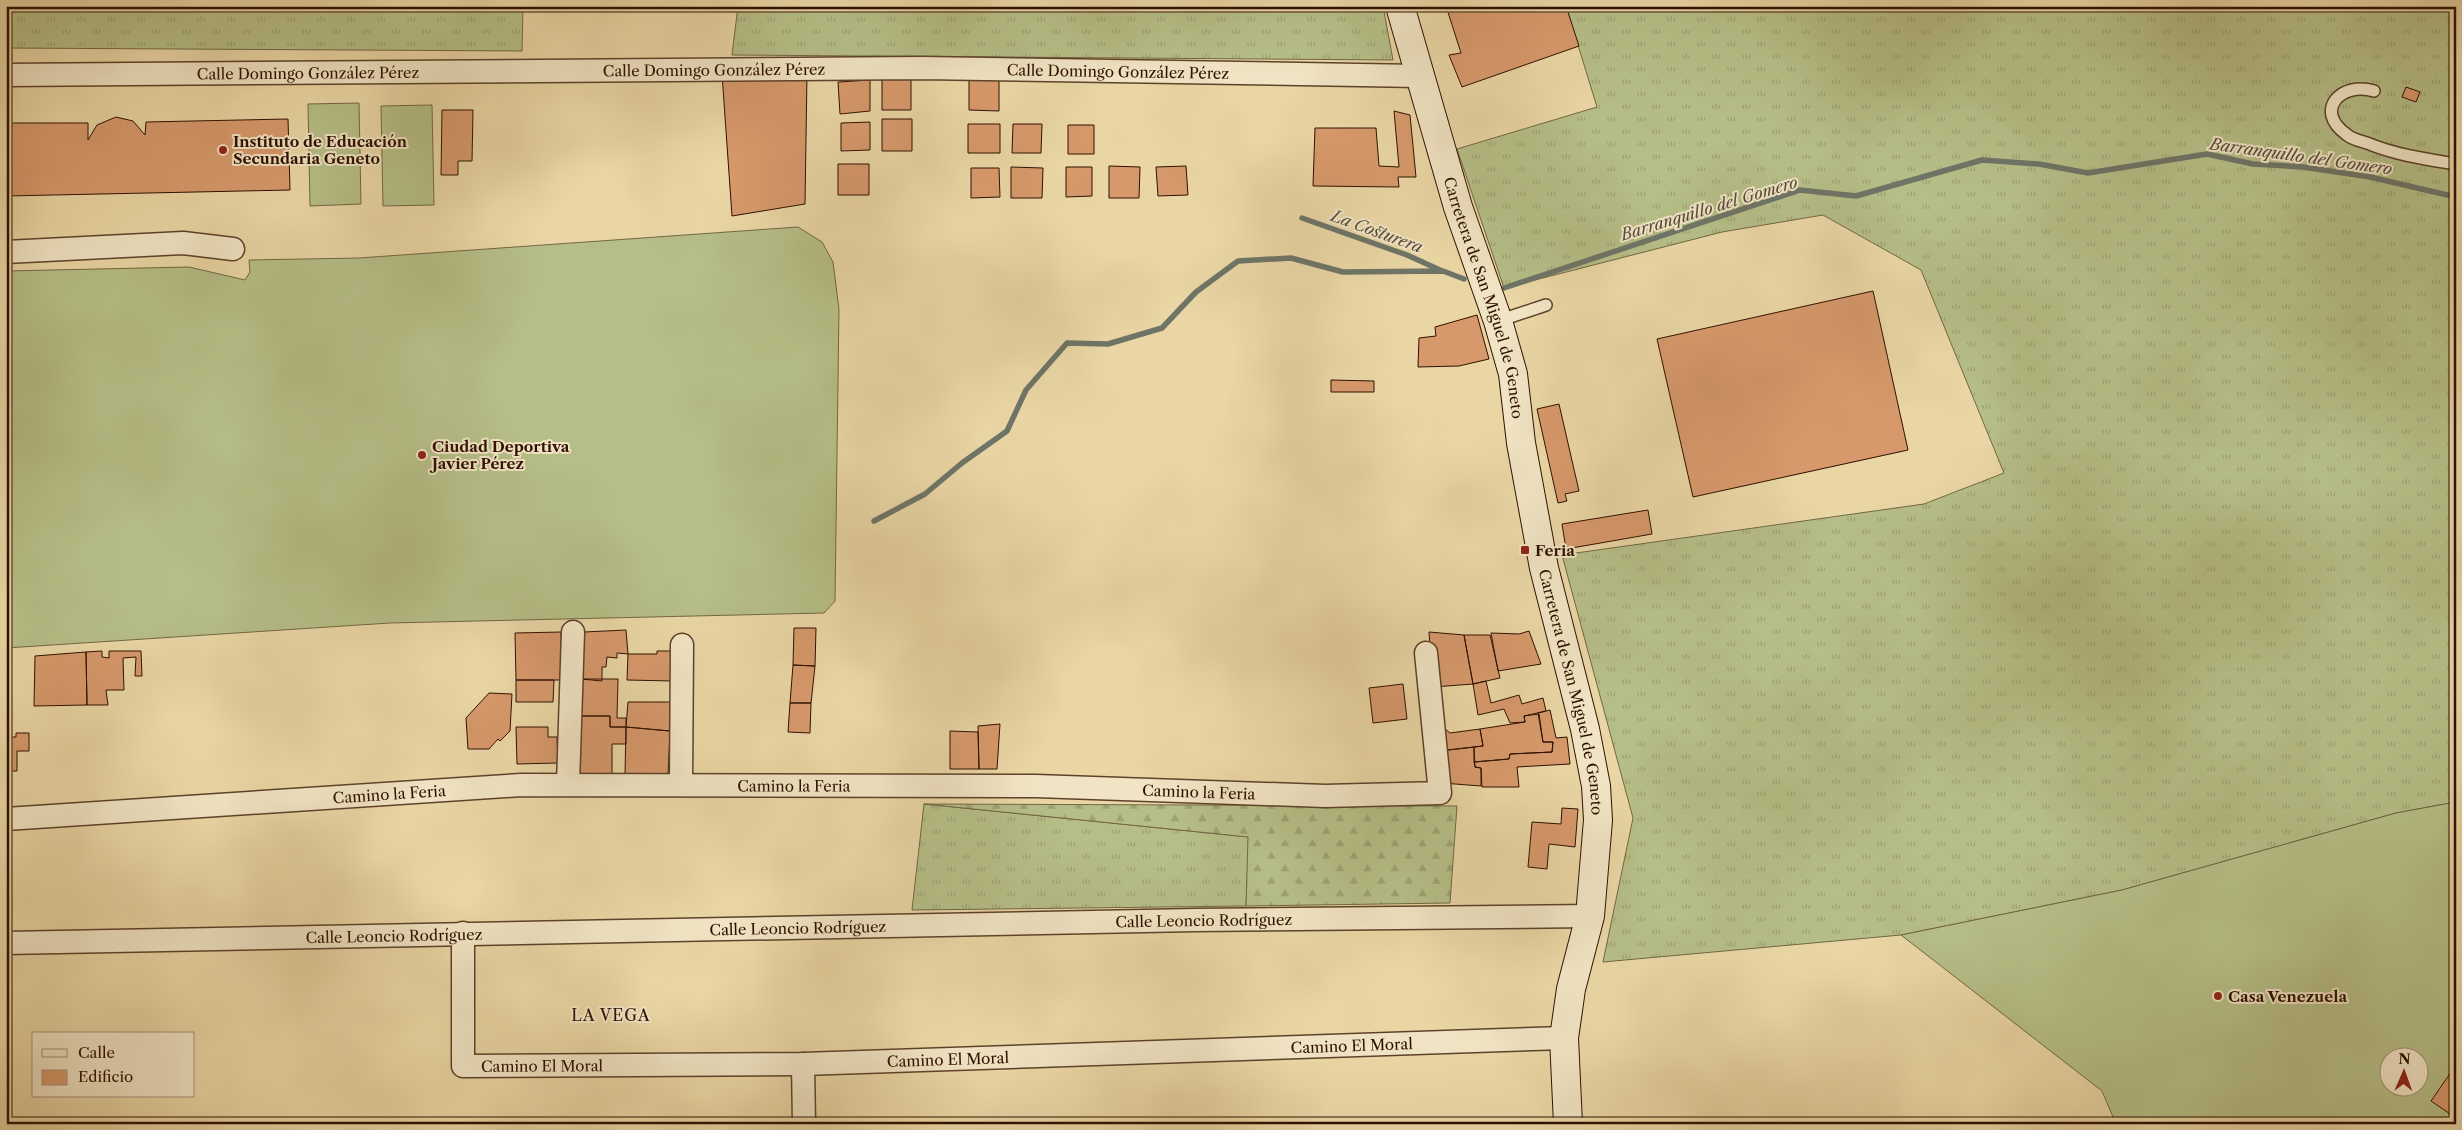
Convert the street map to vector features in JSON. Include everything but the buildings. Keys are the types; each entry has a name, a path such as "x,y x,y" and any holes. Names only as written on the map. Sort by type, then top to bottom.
{"main road":[{"name":"Carretera de San Miguel de Geneto","path":"1400,6 1458,207 1498,321 1513,374 1521,444 1544,568 1585,729 1596,786 1598,820 1590,916 1571,990 1564,1038 1568,1124"}],"street":[{"name":"Calle Domingo González Pérez","path":"6,75 922,68 1420,76"},
{"path":"6,252 183,243 233,250"},
{"path":"568,784 574,632"},
{"path":"681,784 682,645"},
{"name":"Camino la Feria","path":"6,819 451,789 568,784 1036,786 1325,796 1440,793 1426,653"},
{"name":"Calle Leoncio Rodríguez","path":"6,943 463,933 859,928 1195,920 1590,916"},
{"name":"Camino El Moral","path":"463,933 464,1066 803,1064 1564,1038"},
{"path":"803,1064 804,1124"}],"lane":[{"path":"2374,91 2362,88 2342,93 2333,101 2331,112 2334,125 2347,136 2394,154 2456,164"},
{"path":"1498,321 1546,305"}],"green space":[{"path":"6,6 523,6 522,51 6,48"},
{"path":"738,6 1383,6 1393,60 732,55"},
{"path":"1566,6 2456,6 2456,802 2396,813 2122,890 1901,935 1603,962 1633,818 1562,555 1924,504 2004,473 1921,270 1823,215 1722,232 1504,288 1457,149 1597,107"},
{"path":"359,103 361,204 310,206 308,104"},
{"path":"432,105 434,205 383,206 381,106"},
{"name":"Ciudad Deportiva Javier Pérez","path":"798,227 822,242 833,262 839,309 835,601 824,613 390,623 6,648 6,271 189,267 245,280 250,272 249,260 359,258"},
{"name":"Casa Venezuela","path":"2456,802 2456,1124 2116,1124 2102,1091 1901,935 2122,890 2396,813"},
{"path":"924,804 1249,837 1246,906 912,910"},
{"path":"924,804 1457,806 1450,903 1246,906 1248,837"}],"waterway":[{"name":"Barranquillo del Gomero","path":"1504,288 1800,190 1856,196 1982,160 2039,164 2088,173 2207,154 2253,164 2303,167 2370,177 2456,197"},
{"name":"La Costurera","path":"1302,218 1407,255 1440,270"},
{"name":"Barranquillo del Gomero","path":"874,521 925,494 962,463 1007,431 1026,390 1067,343 1108,344 1162,328 1196,292 1238,261 1291,258 1343,272 1443,271 1464,279"}],"place":[{"name":"Instituto de Educación Secundaria Geneto","path":"223,150"},
{"name":"Ciudad Deportiva Javier Pérez","path":"422,455"},
{"name":"Feria","path":"1525,550"},
{"name":"Casa Venezuela","path":"2218,996"}],"district":[{"name":"LA VEGA","path":"611,1015"}]}
